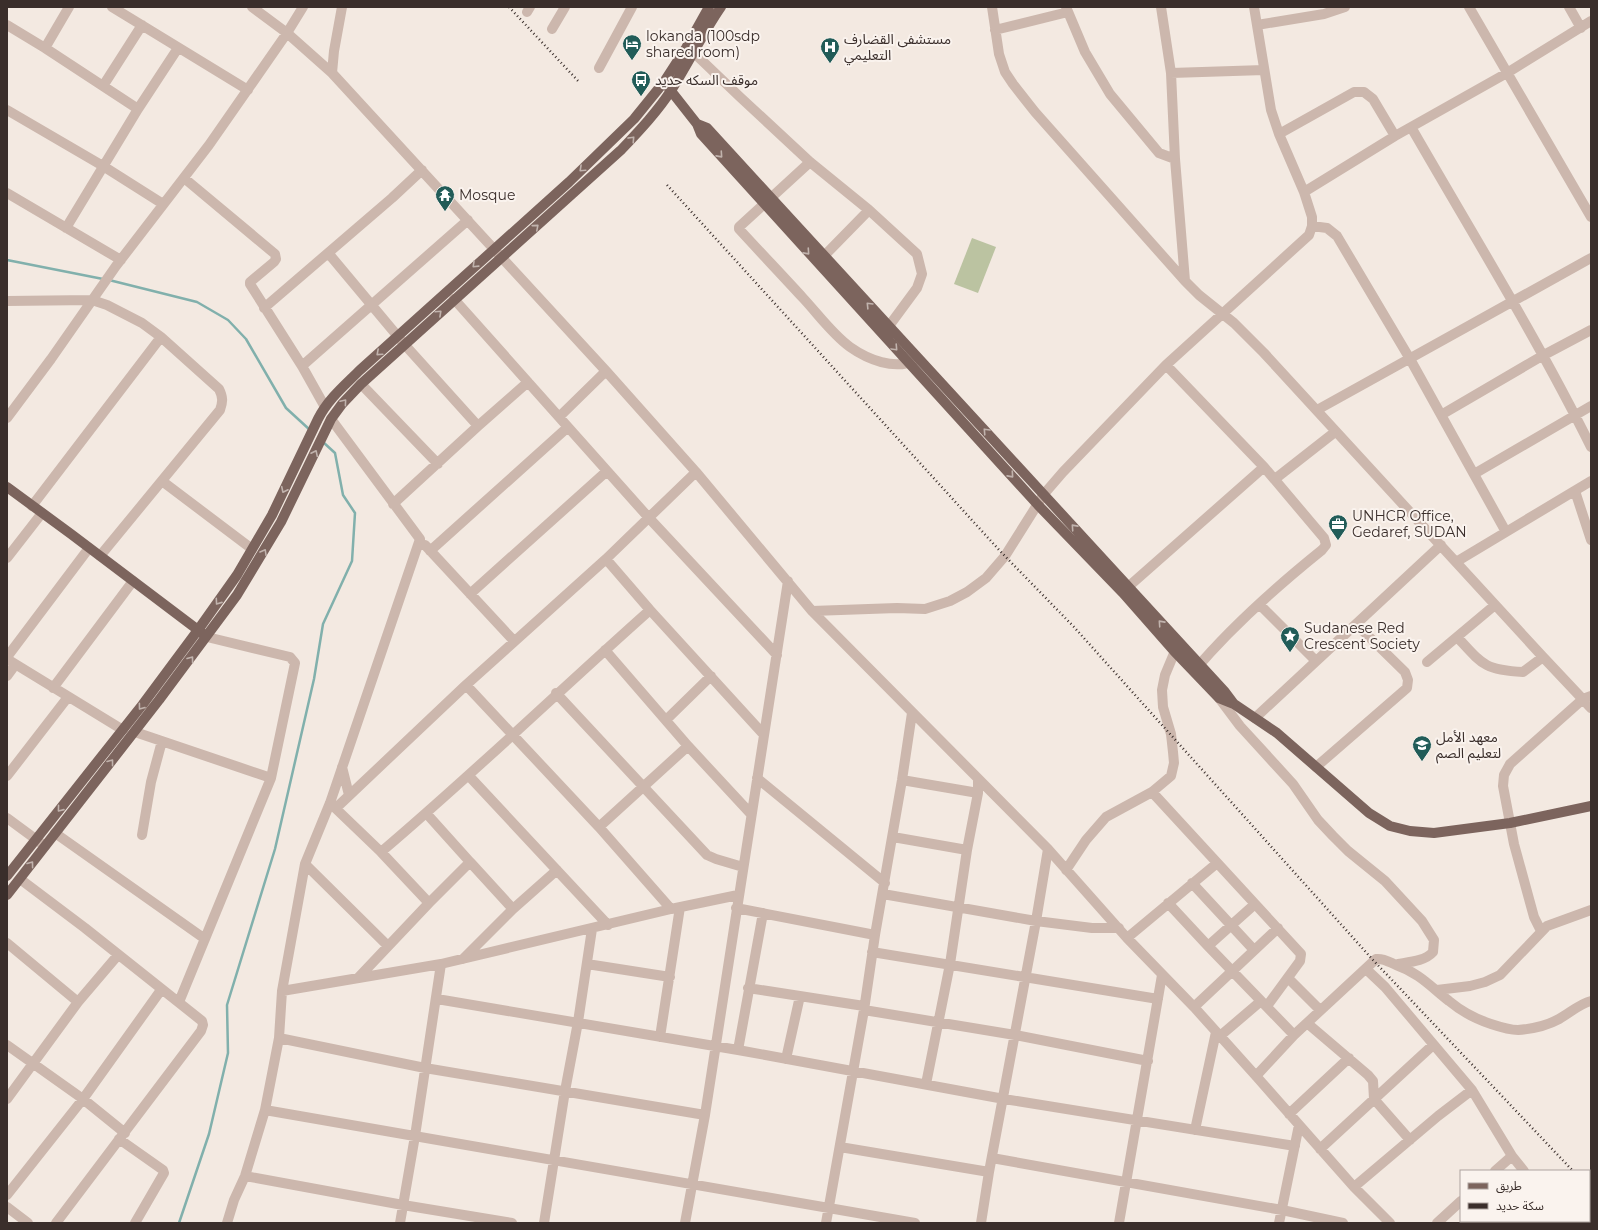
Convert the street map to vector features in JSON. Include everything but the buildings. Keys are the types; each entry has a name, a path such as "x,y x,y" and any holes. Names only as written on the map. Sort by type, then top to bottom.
{"main road":[{"path":"7,895 135,732 233,601 281,522 331,419 342,404 361,384 454,299 611,159 646,124 672,90 693,52 721,7"},
{"path":"7,876 123,730 198,630 236,575 272,515 300,455 325,407 342,387 451,289 493,248 603,150 634,119 664,82 686,48 705,9"},
{"path":"664,82 672,90 697,124 701,134 824,256 919,358 1128,587 1176,647"},
{"path":"603,150 611,159"},
{"path":"768,201 909,364 1038,505 1176,647 1219,698 1234,704 1277,733 1369,814 1390,826 1410,832 1434,833 1510,823 1591,806"},
{"path":"7,487 207,637"},
{"path":"1196,669 1225,692 1234,704"}],"street":[{"path":"45,48 69,7"},
{"path":"112,7 248,90"},
{"path":"252,7 287,33 332,72 606,371 696,472 812,611 1048,849 1127,938 1194,1007 1354,1187 1390,1223"},
{"path":"7,418 51,359 118,263 184,178 248,90 303,7"},
{"path":"332,72 334,51 342,7"},
{"path":"552,29 565,7"},
{"path":"599,68 632,7"},
{"path":"992,7 999,54 1005,72 1035,112 1185,281 1203,299 1223,314 1264,353 1543,657 1587,697 1591,708"},
{"path":"1161,7 1170,74 1185,281"},
{"path":"812,611 897,608 925,609 950,601 967,592 986,578 1005,556 1044,494 1063,472 1166,365 1309,235 1312,226 1312,217 1304,192 1278,134 1271,110 1254,7"},
{"path":"1257,25 1324,14 1345,7"},
{"path":"1469,7 1591,217"},
{"path":"1570,7 1581,28"},
{"path":"995,30 1067,10 1085,52 1110,94 1159,154 1175,159"},
{"path":"1304,192 1395,136 1507,73 1591,21"},
{"path":"7,25 138,109"},
{"path":"103,86 142,25"},
{"path":"66,228 138,109 178,48"},
{"path":"693,52 740,98 810,162 868,210 917,254 922,274 917,288 889,326"},
{"path":"1170,74 1264,70"},
{"path":"1278,134 1354,92 1364,92 1373,99 1395,136"},
{"path":"7,110 103,166 163,204"},
{"path":"1411,127 1542,356 1591,447"},
{"path":"810,162 739,227 832,330 850,347 882,363 897,365 909,364 919,358"},
{"path":"264,308 329,254 422,170"},
{"path":"184,178 275,254 276,259 274,262 250,283 264,308 302,366 325,407"},
{"path":"7,192 66,228 118,263"},
{"path":"824,256 868,210"},
{"path":"302,366 468,220"},
{"path":"1312,226 1327,228 1337,236 1410,359 1506,532"},
{"path":"329,254 370,305 478,426"},
{"path":"1317,410 1591,258"},
{"path":"7,301 94,296 107,305 135,319 161,337 219,389 223,402 220,410 100,556"},
{"path":"454,299 648,518 776,655"},
{"path":"1441,415 1542,356 1591,330"},
{"path":"32,506 161,337"},
{"path":"1166,365 1275,479 1324,538 1326,545 1259,604 1196,669"},
{"path":"559,417 606,371"},
{"path":"393,504 528,382"},
{"path":"361,384 438,464"},
{"path":"1474,474 1591,406"},
{"path":"331,419 420,539 514,641"},
{"path":"430,551 568,427"},
{"path":"1275,479 1336,432"},
{"path":"1128,587 1264,467"},
{"path":"470,594 607,471"},
{"path":"333,805 350,795 466,685 606,559 696,472"},
{"path":"162,481 252,549"},
{"path":"1456,562 1591,482"},
{"path":"1575,491 1591,540"},
{"path":"7,558 42,513"},
{"path":"227,1223 234,1200 245,1176 264,1110 279,1038 282,991 305,864 333,805 342,767 420,539"},
{"path":"1255,718 1441,545"},
{"path":"7,676 10,660 89,548"},
{"path":"606,559 650,610 764,735"},
{"path":"53,688 133,581"},
{"path":"686,1223 716,1046 738,895 788,581"},
{"path":"1259,604 1316,661"},
{"path":"1427,662 1495,605"},
{"path":"381,852 469,776 556,693 650,610"},
{"path":"1316,767 1407,688 1408,680 1405,672 1356,624"},
{"path":"178,1002 270,778 294,663 290,657 207,637"},
{"path":"1457,637 1480,662 1496,669 1523,672 1543,657"},
{"path":"1066,870 1086,840 1106,817 1152,792 1171,776 1174,763 1171,734 1163,707 1162,690 1165,675 1176,647"},
{"path":"605,650 688,746 751,814"},
{"path":"10,660 123,730"},
{"path":"666,720 711,676"},
{"path":"466,685 676,908 670,977 660,1037"},
{"path":"556,693 708,855 743,867"},
{"path":"7,776 68,697"},
{"path":"1541,931 1534,917 1510,823 1503,786 1504,775 1510,764 1587,697"},
{"path":"1219,698 1240,726 1293,784 1318,820 1336,840 1386,881 1422,921 1434,940 1433,952 1423,959 1396,965"},
{"path":"826,1223 893,837 912,713"},
{"path":"135,732 270,778"},
{"path":"142,835 151,782 162,741"},
{"path":"599,827 688,746"},
{"path":"342,767 350,795"},
{"path":"469,776 608,925"},
{"path":"757,778 885,883"},
{"path":"902,780 978,793"},
{"path":"926,1084 950,964 967,850 978,793 978,780"},
{"path":"1152,792 1216,864 1278,928 1302,956 1288,978 1264,1004 1218,1034 1195,1130"},
{"path":"333,805 381,852 429,903"},
{"path":"426,813 513,909"},
{"path":"7,818 45,846"},
{"path":"55,833 205,939"},
{"path":"893,837 967,850"},
{"path":"982,1223 989,1172 1004,1099 1048,849"},
{"path":"358,978 470,862"},
{"path":"305,864 388,946"},
{"path":"1127,938 1216,864"},
{"path":"462,960 513,909 557,870"},
{"path":"20,879 85,928 161,990 202,1021 203,1028 56,1223"},
{"path":"1192,883 1254,950"},
{"path":"883,894 1036,921 1092,928 1119,928"},
{"path":"282,991 462,960 676,908 738,895"},
{"path":"1168,903 1294,1035"},
{"path":"1208,946 1255,904"},
{"path":"736,908 875,935"},
{"path":"1437,990 1470,986 1486,982 1500,975 1541,931 1553,924 1591,910"},
{"path":"738,1050 748,988 763,913"},
{"path":"544,1223 565,1091 578,1022 592,928"},
{"path":"1194,1007 1278,928"},
{"path":"7,943 78,1002"},
{"path":"872,952 1158,999"},
{"path":"7,1099 78,1002 118,955"},
{"path":"1256,1076 1294,1035 1320,1010 1366,969 1373,960 1379,958 1408,968 1461,1010 1484,1022 1510,1030 1519,1030 1539,1026 1559,1019 1580,1005 1591,1001"},
{"path":"400,1223 437,999 441,964"},
{"path":"586,964 670,977"},
{"path":"1366,969 1385,987 1472,1090 1512,1156 1523,1170"},
{"path":"1119,1223 1162,975"},
{"path":"1288,978 1320,1010"},
{"path":"748,988 1015,1035 1148,1061"},
{"path":"7,1195 83,1099 161,990"},
{"path":"786,1059 800,996"},
{"path":"437,999 716,1046 1004,1099 1295,1146"},
{"path":"1307,1023 1349,1058 1373,1081 1374,1099 1410,1140"},
{"path":"279,1038 425,1068 705,1115"},
{"path":"7,1045 83,1099 122,1136 163,1170 164,1173 135,1223"},
{"path":"1320,1149 1433,1045"},
{"path":"1289,1114 1349,1058"},
{"path":"1354,1187 1472,1090"},
{"path":"264,1110 915,1223"},
{"path":"1279,1223 1299,1125"},
{"path":"840,1147 989,1172"},
{"path":"1496,1170 1512,1156"},
{"path":"992,1158 1282,1210 1343,1223"},
{"path":"245,1176 512,1223"},
{"path":"1437,1223 1460,1202"},
{"path":"7,1207 28,1223"}],"green space":[{"path":"972,238 996,247 978,293 954,284"}],"waterway":[{"path":"7,260 103,279"},
{"path":"109,280 197,302 228,320 246,339 286,408 310,430"},
{"path":"179,1223 209,1134 228,1053 227,1005 275,849 314,679 323,624 352,561 355,513 343,495 335,453 323,442"}],"railway":[{"path":"509,7 580,83"},
{"path":"667,185 1000,551 1074,627 1373,960 1572,1170"}],"place":[{"name":"lokanda (100sdp shared room)","path":"632,61"},
{"name":"مستشفى القضارف التعليمي","path":"830,64"},
{"name":"موقف السكه حديد","path":"641,97"},
{"name":"Mosque","path":"445,212"},
{"name":"UNHCR Office, Gedaref, SUDAN","path":"1338,541"},
{"name":"Sudanese Red Crescent Society","path":"1290,653"},
{"name":"معهد الأمل لتعليم الصم","path":"1422,762"}]}
